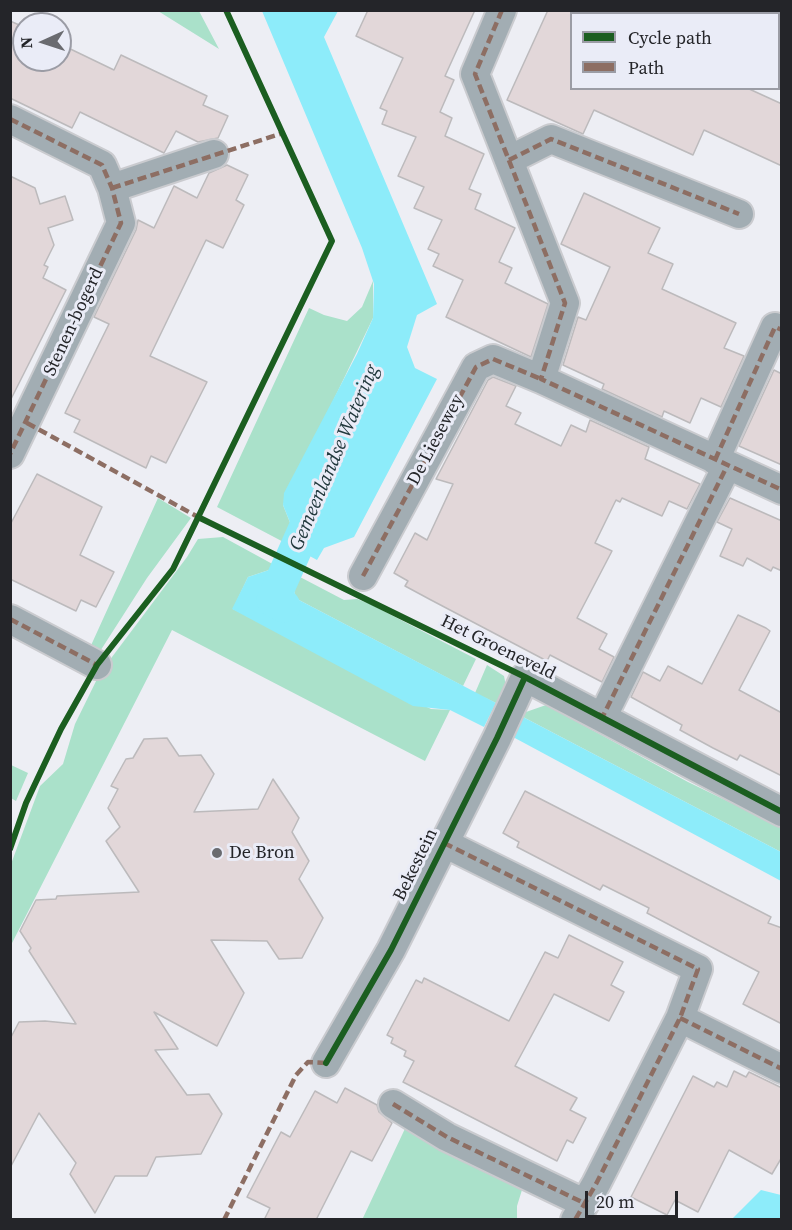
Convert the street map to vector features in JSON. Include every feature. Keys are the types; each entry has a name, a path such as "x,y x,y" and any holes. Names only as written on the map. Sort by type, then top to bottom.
{"street":[{"path":"502,10 475,74 565,303 541,379"},
{"path":"628,10 633,10"},
{"name":"Stenen-bogerd","path":"10,119 102,165 112,188 121,223 10,454"},
{"path":"509,160 551,139 739,214"},
{"path":"112,188 214,154"},
{"path":"603,716 721,463 775,327 782,330"},
{"name":"De Liesewey","path":"363,576 476,367 493,359 782,490"},
{"path":"10,619 97,666"},
{"name":"Het Groeneveld","path":"520,689 603,716 782,812"},
{"name":"Bekestein","path":"326,1063 391,950 520,689"},
{"name":"Bekestein","path":"393,1104 579,1211 596,1184 680,1018 698,969 444,843"},
{"path":"680,1018 782,1069"}],"green space":[{"path":"158,11 199,11 219,49"},
{"path":"373,281 373,318 283,505 293,530 293,547 217,507 309,308 347,321 362,307"},
{"path":"158,498 191,518 147,578 97,656 88,652"},
{"path":"223,537 278,567 248,577 233,609 431,709 450,710 425,761 172,630 11,945 11,864 40,786 63,764 75,724 100,673 198,539"},
{"path":"300,577 344,600 357,599 370,604 476,659 463,686 297,599 295,588"},
{"path":"487,665 504,676 506,686 496,703 475,693"},
{"path":"546,705 688,782 781,827 781,852 523,717 526,712"},
{"path":"11,765 28,773 16,801 11,798"},
{"path":"410,1118 526,1177 517,1206 517,1219 362,1220"}],"water":[{"path":"262,11 338,11 324,37 437,304 417,315 407,347 415,368 437,379 354,537 324,548 317,560 293,547 293,530 283,505 284,493 357,354 373,318 374,284 362,248"},
{"path":"278,567 300,577 295,588 297,599 496,703 484,727 450,710 413,706 232,609 248,577"},
{"path":"523,717 781,852 781,881 513,737"},
{"path":"761,1190 781,1195 781,1219 732,1219"}],"building":[{"path":"368,10 475,10 445,76 454,80 440,112 452,118 445,136 484,154 469,189 481,194 475,209 515,228 499,262 512,268 505,283 548,304 531,357 446,317 463,280 433,266 439,254 428,249 442,220 414,208 424,187 398,176 416,137 382,124 387,111 380,108 403,58 356,36"},
{"path":"548,10 579,10 578,12 570,12 570,90 751,90 782,104 782,166 704,130 693,155 594,110 583,134 507,100"},
{"path":"10,21 12,22 12,72 72,72 72,50 114,70 121,55 207,96 203,105 228,116 218,138 198,142 176,131 164,153 80,112 72,128 10,98"},
{"path":"227,165 248,175 236,200 244,205 223,248 206,240 150,356 207,382 166,463 151,456 146,468 74,432 80,420 65,413 109,324 94,317 136,230 138,220 154,228 174,186 197,198 209,173"},
{"path":"10,176 35,188 40,204 65,196 73,220 48,228 54,245 44,265 48,267 43,278 66,290 10,401"},
{"path":"584,193 660,228 648,253 673,264 662,289 736,323 724,348 744,356 721,407 701,398 690,423 664,411 662,417 602,389 604,384 563,365 578,317 586,320 610,267 561,244"},
{"path":"774,370 782,374 782,465 739,446"},
{"path":"493,377 516,386 506,406 521,413 515,424 561,446 571,425 586,432 590,420 649,447 645,459 700,484 687,509 669,501 662,516 622,498 620,502 616,500 595,543 612,551 577,618 607,634 599,649 614,657 602,682 550,655 547,661 405,586 408,581 394,573 415,533 427,540 453,484 436,479 488,380"},
{"path":"37,474 102,507 80,555 114,572 96,607 81,600 76,611 10,579 10,525"},
{"path":"730,498 782,521 782,571 773,567 771,571 747,558 743,566 720,556 732,529 717,522"},
{"path":"738,615 770,631 739,690 782,713 782,776 740,755 737,760 713,748 680,730 682,725 631,697 643,672 660,681 668,666 702,684"},
{"path":"167,738 179,756 201,755 214,774 194,812 258,809 273,779 299,818 292,832 309,861 299,879 323,918 302,958 279,959 267,941 211,940 244,993 217,1046 154,1012 178,1049 155,1050 187,1095 209,1094 222,1114 201,1154 156,1157 147,1176 115,1176 95,1213 70,1174 76,1163 39,1113 10,1168 10,1039 19,1022 45,1021 76,1024 29,951 31,948 20,931 36,900 56,899 57,896 139,892 106,841 120,827 108,808 118,789 111,786 126,759 133,758 144,739"},
{"path":"525,791 771,917 768,923 782,928 782,1024 743,1004 759,972 647,913 649,908 603,885 600,890 517,847 519,842 503,833"},
{"path":"569,935 623,962 611,985 624,992 609,1021 554,994 515,1066 577,1098 570,1110 586,1118 573,1143 567,1140 557,1161 403,1082 414,1061 404,1056 406,1051 391,1043 393,1038 387,1035 416,980 422,983 424,978 509,1021 545,952 558,958"},
{"path":"734,1071 746,1077 749,1072 782,1088 782,1157 772,1174 729,1150 698,1212 675,1200 667,1215 631,1197 693,1076 714,1087 717,1082 727,1087"},
{"path":"345,1088 377,1105 379,1112 392,1123 372,1161 351,1151 316,1220 264,1220 270,1208 247,1197 281,1132 290,1137 315,1091 337,1103"}],"waterway":[{"name":"Gemeenlandse Watering","path":"284,606 273,600 314,508"}],"marked path":[{"path":"502,10 475,74 565,303 541,379 782,490"},
{"path":"628,10 633,10"},
{"path":"689,10 693,12"},
{"path":"10,119 102,165 112,188 121,223 10,454"},
{"path":"112,188 283,133"},
{"path":"509,160 551,139 739,214"},
{"path":"715,460 775,327 782,330"},
{"path":"363,576 476,367 493,359 541,379"},
{"path":"27,423 198,517"},
{"path":"598,714 603,716 727,466"},
{"path":"10,619 97,665"},
{"path":"444,843 698,969 680,1018 596,1184 575,1220"},
{"path":"680,1018 782,1069"},
{"path":"224,1220 296,1075 308,1062 326,1063 328,1059"},
{"path":"393,1104 447,1137 584,1203"}],"cycle path":[{"path":"10,849 26,803 61,729 97,665 173,569 332,241 226,10"},
{"path":"198,517 525,677 782,812"},
{"path":"326,1063 391,950 525,677"}],"place":[{"name":"De Bron","path":"217,853"}]}
